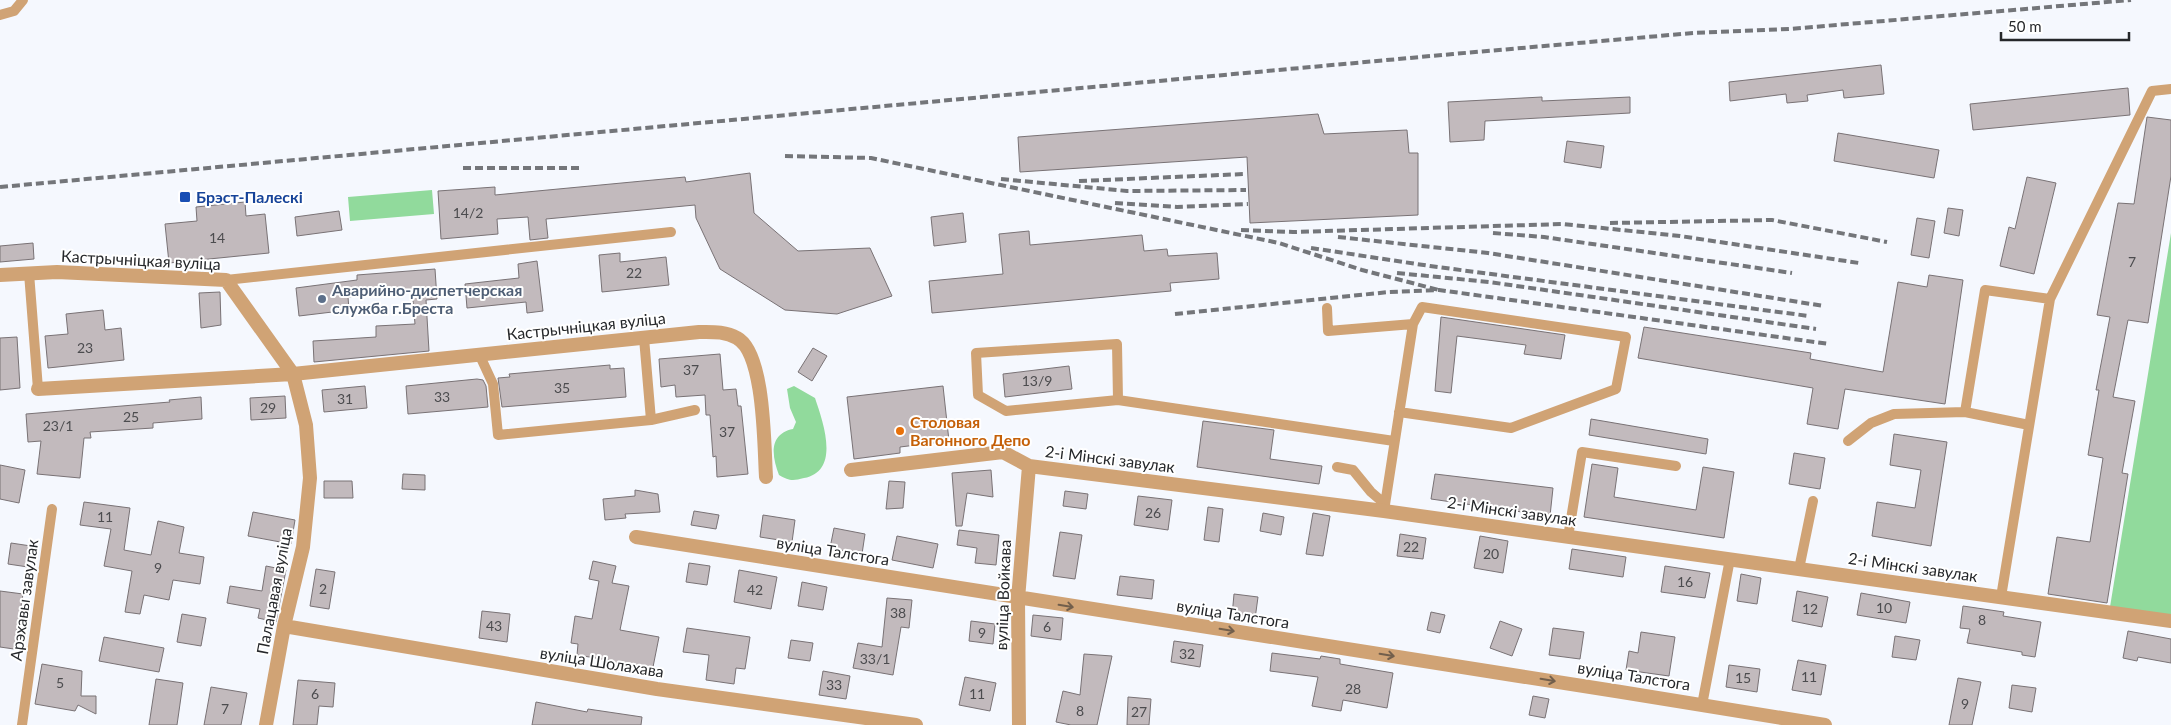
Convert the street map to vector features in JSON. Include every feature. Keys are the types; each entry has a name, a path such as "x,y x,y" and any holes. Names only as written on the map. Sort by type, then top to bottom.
{"street":[{"name":"Кастрычніцкая вуліца","path":"0,276 57,272 226,280 293,374"},
{"name":"Кастрычніцкая вуліца","path":"38,389 293,374 699,332 724,333 738,338 748,348 759,384 766,477"},
{"name":"Палацавая вуліца","path":"266,725 284,626 303,547 310,478 306,425 293,374"},
{"name":"2-і Мінскі завулак","path":"851,470 1003,452 1029,466 1385,507 1568,537 2171,622"},
{"name":"вуліца Войкава","path":"1019,725 1018,599 1029,466"},
{"name":"вуліца Талстога","path":"636,537 1018,599 1825,725"},
{"name":"вуліца Шолахава","path":"284,626 657,689 916,725"}],"lane":[{"path":"0,15 14,10 23,0"},
{"path":"2001,598 2050,299 2152,91 2171,89"},
{"path":"226,280 671,232"},
{"path":"29,273 38,389"},
{"path":"1964,412 1985,290 2050,299"},
{"path":"1385,507 1398,412 1413,324 1422,307 1626,338 1616,389 1511,428 1398,412"},
{"path":"1327,308 1328,331 1413,324"},
{"path":"644,338 651,420"},
{"path":"1118,400 1117,344 976,353 978,395 1006,411 1118,400 1394,441"},
{"path":"480,356 493,384 498,436 651,420 695,410"},
{"path":"1848,441 1871,423 1894,414 1964,412 2029,425"},
{"path":"1568,537 1582,452 1676,466"},
{"path":"1337,467 1353,470 1385,507"},
{"path":"1799,569 1813,501"},
{"name":"Арэхавы завулак","path":"22,725 52,509"},
{"path":"1702,705 1730,560"}],"green space":[{"path":"432,190 434,214 350,221 348,197"},
{"path":"2171,233 2171,616 2110,607"},
{"path":"794,386 815,398 825,432 826,456 822,466 815,474 794,480 779,475 774,447 779,436 793,429 796,422 790,408 787,389"}],"building":[{"path":"1881,65 1884,94 1844,98 1843,90 1807,95 1808,101 1787,103 1786,94 1730,101 1729,82"},
{"path":"2128,88 2130,115 1973,130 1970,104"},
{"path":"1542,97 1542,101 1630,97 1630,113 1485,121 1484,140 1450,142 1448,102"},
{"path":"1318,114 1324,134 1407,130 1409,153 1418,153 1418,215 1250,223 1247,157 1020,172 1018,137"},
{"path":"2147,117 2171,120 2171,176 2148,323 2128,320 2113,397 2135,401 2122,473 2128,474 2107,603 2048,594 2057,537 2090,542 2103,458 2088,455 2099,390 2096,390 2110,317 2097,315 2118,203 2134,204"},
{"path":"1838,133 1939,150 1934,178 1834,161"},
{"path":"1567,141 1604,146 1601,168 1564,162"},
{"path":"750,173 754,213 798,251 870,248 892,296 837,314 785,310 720,269 696,218 695,205 546,219 548,238 530,240 528,217 497,219 498,234 441,239 438,191 495,187 495,195 685,177 686,182"},
{"path":"2027,177 2056,183 2034,274 2000,266 2009,227 2015,229"},
{"name":"Брэст-Палескі","path":"245,202 246,216 265,214 269,253 169,263 165,224 197,221 196,207"},
{"path":"1948,208 1963,210 1959,236 1944,233"},
{"path":"339,211 342,230 297,236 295,217"},
{"path":"963,213 966,242 934,246 931,217"},
{"path":"1917,218 1935,221 1929,258 1911,255"},
{"path":"1029,231 1030,245 1142,235 1144,251 1167,249 1168,256 1217,253 1219,279 1170,283 1171,291 932,313 929,281 1003,274 999,234"},
{"path":"33,243 34,259 0,262 0,246"},
{"path":"620,253 620,262 666,257 669,285 602,292 599,255"},
{"path":"537,261 543,311 527,313 526,302 467,308 465,284 519,278 518,264"},
{"path":"435,269 437,299 426,300 429,351 314,362 313,341 376,337 376,326 415,324 412,290 348,297 349,310 299,316 296,288 357,280 357,275"},
{"path":"1929,275 1963,280 1945,404 1845,389 1838,429 1807,424 1813,388 1638,358 1644,327 1811,353 1810,359 1883,372 1898,282 1927,287"},
{"path":"220,292 221,325 201,328 199,293"},
{"path":"103,310 105,330 121,328 124,360 48,368 45,336 68,334 66,314"},
{"path":"1441,317 1565,335 1561,359 1524,354 1526,345 1457,336 1451,393 1435,391"},
{"path":"17,337 20,388 0,390 0,338"},
{"path":"813,348 827,356 812,381 798,372"},
{"path":"720,354 723,390 736,389 738,406 741,406 748,474 717,477 716,456 713,457 710,415 706,415 705,395 676,397 675,385 661,387 659,359"},
{"path":"610,365 610,369 624,368 626,397 502,407 498,378 510,377 509,374"},
{"path":"1069,366 1072,389 1005,397 1003,374"},
{"path":"483,380 486,386 488,407 408,414 406,386"},
{"path":"365,386 367,408 324,412 322,390"},
{"name":"Столовая Вагонного Депо","path":"943,386 949,441 900,447 900,453 854,459 847,397"},
{"path":"285,396 286,418 251,420 250,398"},
{"path":"201,397 202,419 153,423 153,428 90,432 91,438 84,438 80,478 37,474 41,441 28,442 26,414 170,402 169,400"},
{"path":"1591,419 1708,439 1706,454 1589,435"},
{"path":"1203,421 1274,430 1270,459 1322,466 1319,484 1197,467"},
{"path":"1894,434 1947,442 1931,546 1872,536 1877,502 1915,508 1921,470 1890,465"},
{"path":"1794,453 1825,458 1820,489 1789,484"},
{"path":"1592,464 1618,468 1614,497 1696,510 1703,467 1734,472 1724,538 1584,517"},
{"path":"0,465 25,470 19,503 0,499"},
{"path":"991,470 993,497 967,493 962,526 956,526 952,473"},
{"path":"403,474 425,475 425,490 402,489"},
{"path":"1435,474 1553,488 1550,516 1431,499"},
{"path":"324,481 352,481 353,498 324,498"},
{"path":"889,481 905,482 903,508 886,509"},
{"path":"635,490 658,494 660,512 625,514 626,518 605,520 603,499 635,496"},
{"path":"1065,491 1088,494 1086,509 1063,506"},
{"path":"1138,496 1172,500 1168,530 1134,525"},
{"path":"84,502 130,508 124,550 151,555 158,521 184,527 179,553 204,557 200,584 173,580 169,600 144,595 140,614 125,612 132,571 104,566 111,529 80,525"},
{"path":"1208,507 1223,509 1219,542 1204,540"},
{"path":"694,511 719,515 716,529 691,525"},
{"path":"253,512 295,520 291,544 248,536"},
{"path":"1263,513 1284,517 1281,535 1260,531"},
{"path":"1313,513 1330,516 1323,556 1306,554"},
{"path":"763,515 795,520 792,542 760,537"},
{"path":"834,528 865,534 862,554 830,548"},
{"path":"959,530 999,535 996,565 975,563 977,548 957,545"},
{"path":"1060,532 1082,535 1075,579 1053,576"},
{"path":"1400,534 1426,538 1423,559 1397,556"},
{"path":"897,536 938,544 933,568 892,560"},
{"path":"1480,536 1508,541 1503,573 1474,568"},
{"path":"11,543 31,546 28,567 8,564"},
{"path":"1572,549 1626,557 1623,577 1569,569"},
{"path":"593,561 616,566 612,583 629,586 620,630 659,637 652,672 613,665 614,661 577,655 578,644 571,643 575,616 592,619 599,581 589,579"},
{"path":"689,563 710,566 707,585 686,582"},
{"path":"266,566 286,570 276,622 258,618 260,609 227,603 230,586 262,591"},
{"path":"1665,566 1710,573 1705,598 1661,592"},
{"path":"316,569 335,572 329,609 310,606"},
{"path":"739,570 777,577 771,609 734,602"},
{"path":"1741,574 1761,578 1757,604 1737,601"},
{"path":"1120,576 1154,580 1152,599 1117,595"},
{"path":"802,582 827,587 823,610 798,606"},
{"path":"0,591 23,594 14,649 0,647"},
{"path":"1797,591 1828,597 1822,627 1792,621"},
{"path":"1861,593 1910,602 1906,623 1857,615"},
{"path":"1234,594 1258,597 1255,619 1232,616"},
{"path":"887,598 912,600 909,628 901,627 893,675 853,668 858,643 882,647"},
{"path":"1963,606 2004,612 2003,616 2041,622 2035,657 2022,655 2022,652 1967,643 1970,629 1960,628"},
{"path":"482,611 510,614 507,642 479,638"},
{"path":"1431,612 1445,615 1440,633 1427,630"},
{"path":"182,614 206,618 201,646 177,642"},
{"path":"1033,615 1063,618 1061,640 1031,636"},
{"path":"971,621 995,624 993,644 969,641"},
{"path":"1500,621 1522,629 1512,656 1490,648"},
{"path":"687,628 750,637 745,669 736,668 734,684 706,680 709,655 683,652"},
{"path":"1553,628 1584,632 1580,659 1549,655"},
{"path":"2128,631 2171,639 2171,663 2138,657 2137,661 2123,658"},
{"path":"1641,632 1675,637 1669,676 1626,670 1629,651 1638,653"},
{"path":"1895,636 1920,640 1916,660 1892,657"},
{"path":"104,637 164,648 159,672 99,661"},
{"path":"791,640 813,643 810,661 788,658"},
{"path":"1174,641 1203,645 1200,667 1171,662"},
{"path":"1272,653 1320,659 1321,656 1340,659 1340,664 1393,673 1387,708 1343,700 1341,711 1312,706 1318,677 1270,671"},
{"path":"1084,654 1112,656 1097,725 1071,725 1056,722 1063,691 1080,695"},
{"path":"1798,660 1826,665 1821,695 1792,690"},
{"path":"42,664 82,671 81,696 96,696 96,714 78,705 75,711 35,704"},
{"path":"1729,665 1760,669 1757,692 1726,687"},
{"path":"823,671 850,676 846,699 819,695"},
{"path":"965,677 996,683 990,711 959,705"},
{"path":"1958,678 1981,682 1972,725 1949,725"},
{"path":"156,679 183,683 177,725 149,725"},
{"path":"298,680 335,683 333,707 319,706 317,725 293,725"},
{"path":"2012,685 2036,688 2032,712 2009,708"},
{"path":"211,687 247,693 241,725 204,725"},
{"path":"1533,696 1549,699 1545,718 1529,715"},
{"path":"1128,697 1151,699 1149,725 1127,725"},
{"path":"536,702 587,712 588,709 642,717 641,725 532,725"}],"railway":[{"path":"0,187 1453,54 1693,33 1789,29 2131,0"},
{"path":"785,156 871,158 1279,243 1362,270 1439,290"},
{"path":"463,168 581,168"},
{"path":"1079,181 1244,174"},
{"path":"1001,179 1127,191 1246,190"},
{"path":"1115,203 1177,207 1248,204"},
{"path":"1610,223 1772,220 1887,242"},
{"path":"1241,230 1293,232 1563,224 1680,236 1859,263"},
{"path":"1493,233 1544,237 1792,273"},
{"path":"1338,237 1488,253 1824,306"},
{"path":"1311,248 1430,266 1809,316"},
{"path":"1397,273 1489,282 1816,329"},
{"path":"1175,314 1389,292 1439,290 1829,344"}],"place":[{"name":"Брэст-Палескі","path":"185,197"},
{"name":"Аварийно-диспетчерская служба г.Бреста","path":"322,299"},
{"name":"Столовая Вагонного Депо","path":"900,431"}]}
